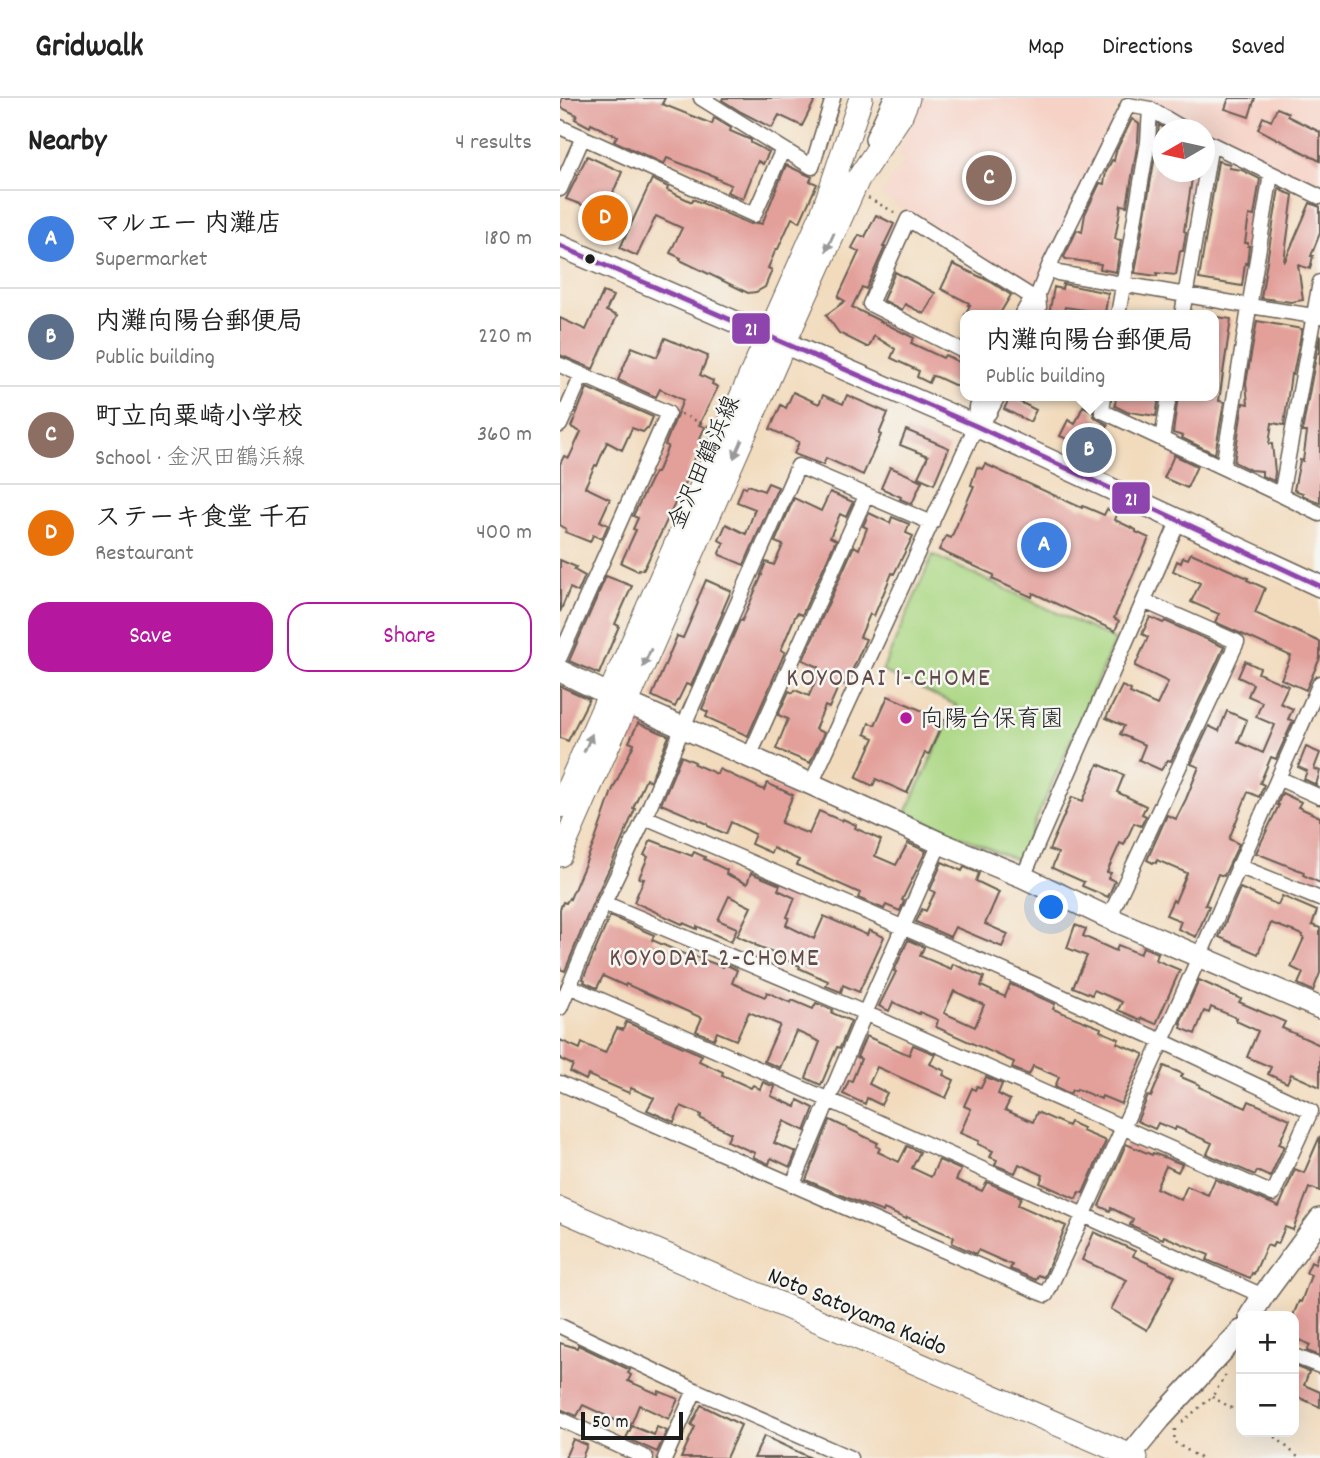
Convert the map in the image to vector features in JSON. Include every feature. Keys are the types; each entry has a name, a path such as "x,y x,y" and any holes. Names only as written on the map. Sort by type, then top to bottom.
{"main road":[{"name":"金沢田鶴浜線","path":"560,855 618,699 776,340 823,212 883,101 901,115 776,340"},
{"name":"金沢田鶴浜線","path":"560,806 618,699"},
{"name":"Noto Satoyama Kaido","path":"560,1209 1131,1457"}],"street":[{"path":"701,98 812,167 833,98"},
{"path":"1025,310 1128,105 1150,109 1167,119"},
{"path":"1119,310 1148,142 1150,109"},
{"path":"560,127 754,215 783,149"},
{"path":"560,189 583,137"},
{"path":"1215,146 1320,197"},
{"path":"1223,467 1271,174"},
{"path":"1183,310 1202,182"},
{"path":"960,349 870,304 908,219 1035,295 1039,310"},
{"path":"560,246 976,426 1320,586"},
{"path":"1049,266 1058,273 1317,316"},
{"path":"1281,495 1317,316 1320,282"},
{"path":"560,365 668,412 560,657"},
{"path":"560,425 582,374"},
{"path":"976,426 977,407 980,401"},
{"path":"811,784 976,426 989,413 995,401"},
{"path":"1103,401 1102,411 1320,514"},
{"path":"1162,439 1168,401"},
{"path":"560,1008 798,467 932,523"},
{"path":"749,757 866,496"},
{"path":"1023,877 1179,520"},
{"path":"1109,918 1237,642 1144,601"},
{"path":"560,671 1023,877 1109,918 1320,1008"},
{"path":"560,1083 1046,1295 1278,778 1317,699 1320,683"},
{"path":"1278,778 1320,797"},
{"path":"604,903 865,1013 1273,1194 1311,1111 1162,1041 645,817"},
{"path":"793,1184 940,842"},
{"path":"1238,866 1320,900"},
{"path":"569,986 1263,1296"},
{"path":"1253,1311 1320,1219"},
{"path":"560,1326 695,1390 850,1458"},
{"path":"1131,1457 1160,1419 1236,1338"},
{"path":"1299,1358 1320,1366"},
{"path":"665,1458 695,1390"},
{"path":"560,1419 646,1458"}],"path":[{"path":"862,188 908,219"},
{"path":"668,412 674,411 713,428"},
{"path":"1200,1458 1174,1442 1174,1429 1212,1397 1230,1368"},
{"path":"1212,1397 1236,1410"},
{"path":"1276,1437 1300,1458"}],"shaded area":[{"path":"924,98 1122,98 1038,283 1027,284 880,195 904,161 897,155"},
{"path":"1141,98 1320,98 1320,193 1266,168 1215,139 1215,119 1180,119"}],"green space":[{"path":"933,555 1115,640 1018,861 906,813 956,705 882,671"}],"building":[{"path":"562,98 665,98 662,104 712,124 714,118 731,128 730,131 769,152 763,164 758,161 743,199 727,192 731,185 716,177 667,158 664,164 614,141 617,136 591,124 590,127 575,119 577,115 560,107"},
{"path":"816,98 802,126 779,115 772,128 741,112 722,100"},
{"path":"1229,98 1255,98 1249,117 1225,109"},
{"path":"1277,108 1289,113 1287,116 1320,132 1320,161 1258,129 1263,117 1271,121"},
{"path":"1132,119 1139,124 1138,141 1127,206 1121,205 1115,239 1121,240 1116,272 1100,269 1101,264 1066,259 1064,257 1077,230 1082,232 1085,214 1100,183 1104,184 1106,172 1112,160 1114,161 1116,151"},
{"path":"587,156 622,172 602,225 583,217 588,207 566,199"},
{"path":"1218,161 1230,164 1229,168 1242,170 1260,179 1254,216 1249,215 1245,243 1249,246 1242,286 1199,279"},
{"path":"786,165 812,177 810,181 817,184 800,222 792,218 776,249 768,268 772,270 765,287 756,292 748,293 670,253 682,228 656,216 637,256 620,248 652,179 692,202 693,199 750,224 762,224"},
{"path":"1152,173 1152,182 1191,182 1183,251 1180,251 1176,275 1135,273"},
{"path":"1279,188 1293,195 1284,261 1310,203 1320,207 1320,233 1311,256 1310,269 1298,265 1303,300 1291,302 1261,298"},
{"path":"876,215 894,224 866,289 862,287 852,307 914,338 911,343 943,358 945,355 960,362 960,388 937,377 932,376 929,383 917,377 919,371 891,358 895,349 874,336 867,347 839,333 826,315 845,301 838,297 859,252 852,248 859,235 865,237"},
{"path":"953,264 1011,295 1002,310 968,310 969,303 941,289"},
{"path":"895,272 935,293 924,314 905,304 902,310 883,300"},
{"path":"1063,284 1108,293 1105,310 1065,307 1064,310 1050,310 1054,287 1062,289"},
{"path":"603,292 613,296 606,311 617,316 593,369 560,355 560,318 586,330"},
{"path":"1219,317 1231,319 1219,401"},
{"path":"1257,321 1302,329 1293,375 1291,374 1284,425 1272,423 1269,444 1272,444 1274,481 1262,476 1262,471 1250,470 1234,462 1243,403 1248,404 1246,383"},
{"path":"1320,335 1320,503 1294,490 1300,460 1303,461 1307,432 1302,432"},
{"path":"665,338 708,356 700,375 713,381 712,384 718,387 699,425 705,427 699,440 702,442 686,480 644,569 638,571 621,563 636,530 633,529 638,518 633,516 654,473 657,473 683,400 660,389 656,397 618,380 632,347 657,357"},
{"path":"587,388 653,417 648,429 643,432 632,428 622,450 607,442 597,466 595,465 585,487 610,499 600,521 608,525 602,539 593,535 590,542 565,532 566,529 560,525 560,464 564,456 569,458 581,432 571,427"},
{"path":"793,392 819,404 823,395 843,404 847,395 888,413 863,475 826,458 823,465 794,454 799,442 770,429 781,405 786,408"},
{"path":"1008,401 1018,401 1036,410 1030,422 1004,409"},
{"path":"1116,401 1158,401 1156,416 1129,413 1115,406"},
{"path":"1177,401 1224,402 1215,454 1173,433"},
{"path":"1083,406 1108,425 1099,443 1078,433 1074,442 1060,436 1068,420 1075,424"},
{"path":"906,430 949,448 934,484 918,477 928,456 900,445"},
{"path":"1174,455 1197,466 1187,488 1164,478"},
{"path":"985,464 1082,508 1083,506 1104,515 1107,509 1117,514 1115,520 1149,538 1114,618 1119,621 1115,631 1033,593 1032,597 992,579 994,575 939,550 946,536 951,538 974,486 971,485 977,467 982,469"},
{"path":"890,467 922,481 912,504 881,488"},
{"path":"768,483 778,487 744,565 720,555 724,543 719,540 726,524 746,534 755,509 737,502 743,486 746,488 748,485 764,491"},
{"path":"830,492 853,502 846,517 840,514 830,537 836,540 802,615 797,613 794,619 781,650 785,652 748,736 706,717 708,712 702,709 766,562 774,565 783,545 775,542 794,498 821,511"},
{"path":"869,513 890,523 892,517 909,524 906,533 913,536 894,574 892,573 874,616 870,614 860,637 866,639 846,685 840,683 829,708 825,706 815,729 824,733 810,763 776,749 788,719 778,715 789,691 793,693 795,690 809,696 819,667 803,660 854,546 859,549 867,528 863,526"},
{"path":"1191,553 1265,588 1255,613 1320,642 1320,658 1306,690 1281,679 1291,656 1215,622 1219,614 1191,602 1200,583 1173,571 1177,561 1181,563 1183,557 1188,559"},
{"path":"560,560 576,567 574,570 585,576 578,592 570,588 560,612"},
{"path":"606,576 632,586 615,624 619,626 599,674 569,661"},
{"path":"706,580 731,591 691,686 686,684 675,707 652,696 677,636 683,638"},
{"path":"1150,617 1224,647 1171,761 1168,760 1161,770 1139,760 1145,745 1120,734 1124,726 1106,718 1122,686 1131,690 1130,693 1157,705 1168,682 1135,666 1148,637 1142,634"},
{"path":"1245,661 1260,668 1258,673 1288,686 1280,703 1293,709 1288,719 1293,721 1276,759 1271,757 1260,783 1264,785 1259,797 1248,792 1229,839 1239,844 1224,876 1218,874 1196,937 1178,929 1181,921 1166,915 1173,900 1175,902 1187,873 1157,860 1153,863 1147,860 1167,815 1176,819 1186,799 1199,767 1191,764 1209,726 1219,731 1227,711 1247,720 1238,742 1263,753 1275,725 1256,717 1262,702 1248,696 1253,684 1238,677"},
{"path":"560,686 589,699 568,741 560,738"},
{"path":"888,696 944,720 907,793 876,779 873,786 856,778 874,738 865,734 869,723 875,725"},
{"path":"638,723 669,736 650,781 646,779 633,808 635,809 565,971 560,969 560,909 563,902 566,903 570,899 594,843 612,791 634,744 629,742"},
{"path":"1306,747 1320,753 1314,769 1320,771 1316,785 1304,779 1307,771 1298,767"},
{"path":"681,756 717,774 719,769 764,790 767,783 793,795 781,823 809,834 819,811 856,825 855,828 881,840 875,856 896,865 908,843 926,851 902,900 904,901 900,911 886,905 884,909 858,898 860,893 797,865 799,860 773,848 771,853 751,844 755,834 731,822 726,834 661,804"},
{"path":"1098,764 1124,775 1117,792 1146,806 1142,814 1146,816 1141,826 1134,823 1124,845 1120,843 1107,872 1111,873 1108,878 1115,881 1108,897 1082,886 1084,882 1052,868 1058,853 1049,850 1072,797 1083,801"},
{"path":"1282,793 1301,802 1298,807 1320,817 1320,883 1303,875 1304,872 1256,853"},
{"path":"651,840 692,856 694,852 705,857 704,859 727,870 726,874 747,884 751,873 780,885 778,890 795,898 786,925 814,939 824,916 867,935 869,930 884,937 859,992 843,985 841,992 826,986 828,981 737,936 751,907 729,896 718,920 737,928 731,942 634,902 644,879 639,878 648,857 644,855"},
{"path":"942,862 962,871 964,867 979,873 976,881 999,892 985,924 1008,934 1002,947 955,927 950,937 916,922 922,909 926,911 935,892 930,890"},
{"path":"1240,888 1278,905 1282,896 1317,911 1312,925 1320,928 1320,973 1313,991 1298,984 1303,973 1291,967 1303,935 1271,923 1258,954 1219,937"},
{"path":"610,916 654,935 652,940 693,958 694,956 723,967 725,964 737,970 732,983 765,997 767,992 813,1009 816,1003 851,1021 821,1085 806,1078 820,1042 796,1031 780,1068 764,1061 780,1025 749,1012 736,1040 717,1032 714,1039 696,1031 702,1018 626,984 625,986 603,976 597,988 584,982"},
{"path":"1075,925 1086,929 1083,936 1116,951 1118,945 1140,954 1143,947 1158,953 1156,960 1180,970 1156,1024 1118,1010 1122,1002 1094,990 1092,995 1073,987 1087,956 1067,948"},
{"path":"908,940 924,947 920,956 951,969 953,964 984,977 981,986 1005,997 1010,984 1055,1004 1053,1009 1101,1028 1100,1031 1119,1039 1117,1043 1144,1054 1121,1104 1077,1089 1070,1094 1055,1087 1059,1077 1033,1066 1029,1075 1012,1068 1014,1062 936,1027 938,1020 893,1002 889,1011 879,1006 896,972 894,971","holes":["954,991 984,1005 975,1027 944,1013"]},
{"path":"1199,980 1241,999 1239,1002 1285,1022 1282,1028 1320,1045 1320,1087 1291,1074 1287,1083 1268,1074 1271,1067 1247,1057 1258,1031 1236,1021 1237,1018 1211,1007 1209,1013 1204,1011 1195,1034 1181,1028 1180,1023"},
{"path":"626,1022 702,1055 699,1061 723,1072 722,1075 751,1088 753,1085 760,1089 763,1082 775,1087 771,1096 796,1107 798,1100 814,1108 805,1131 784,1121 774,1143 796,1152 790,1167 771,1158 769,1164 753,1157 755,1153 727,1141 731,1133 700,1118 702,1115 681,1106 674,1122 647,1110 654,1098 631,1088 629,1093 588,1075 586,1080 570,1072 573,1065 560,1059 560,1040 580,1049 582,1043 605,1053 617,1028 623,1030"},
{"path":"866,1036 909,1055 913,1045 935,1054 930,1064 945,1071 943,1075 954,1080 946,1098 877,1067 869,1084 887,1093 881,1105 867,1098 865,1104 843,1094 861,1059 857,1057"},
{"path":"1164,1066 1183,1074 1181,1077 1200,1085 1199,1087 1246,1108 1249,1101 1290,1119 1279,1144 1284,1146 1270,1177 1257,1171 1255,1175 1207,1154 1212,1143 1176,1127 1175,1130 1158,1123 1155,1129 1137,1121"},
{"path":"986,1077 1002,1084 998,1094 1010,1100 1005,1110 1033,1122 1037,1112 1068,1126 1070,1122 1083,1128 1082,1131 1106,1141 1083,1193 1079,1192 1076,1199 1040,1183 1043,1175 1019,1164 1015,1173 995,1165 997,1160 990,1157 993,1151 960,1133 971,1109 964,1106 972,1088 981,1088"},
{"path":"830,1120 878,1143 878,1152 899,1162 907,1146 920,1152 912,1168 931,1177 939,1160 961,1170 956,1180 982,1191 987,1182 1021,1197 1018,1205 1066,1226 1044,1277 1038,1275 1036,1280 1010,1269 1012,1265 978,1250 976,1254 952,1243 954,1237 907,1217 906,1219 884,1209 883,1212 862,1204 806,1180"},
{"path":"1320,1136 1320,1191 1309,1188 1293,1230 1285,1227 1278,1244 1274,1243 1272,1247 1267,1245 1250,1278 1207,1260 1209,1255 1130,1225 1133,1219 1111,1208 1110,1211 1099,1206 1126,1144 1182,1164 1178,1172 1166,1166 1156,1188 1181,1200 1187,1186 1208,1195 1215,1179 1279,1207 1295,1169 1304,1173"},
{"path":"1094,1232 1135,1251 1133,1256 1175,1276 1147,1330 1111,1309 1127,1280 1082,1260"},
{"path":"1320,1254 1320,1356 1307,1351 1310,1345 1299,1340 1299,1311 1295,1311 1311,1275 1306,1273 1311,1262 1315,1264"},
{"path":"560,1343 577,1348 578,1345 630,1370 628,1381 678,1399 669,1419 639,1405 630,1427 583,1405 577,1416 560,1409"},
{"path":"1299,1368 1309,1372 1304,1385 1320,1392 1320,1407 1299,1397"},
{"path":"701,1405 741,1425 726,1458 681,1458 695,1427 691,1425"},
{"path":"632,1426 654,1435 657,1427 667,1431 657,1452 626,1438"},
{"path":"764,1436 811,1458 754,1458"},
{"path":"573,1439 587,1445 582,1458 565,1458"}],"transit line":[{"name":"21","path":"560,246 976,426 1320,586"}],"place":[{"name":"町立向粟崎小学校","path":"989,178"},
{"name":"ステーキ食堂 千石","path":"605,218"},
{"name":"内灘向陽台郵便局","path":"1089,450"},
{"name":"マルエー 内灘店","path":"1044,545"},
{"name":"向陽台保育園","path":"906,718"}],"district":[{"name":"KOYODAI 1-CHOME","path":"889,676"},
{"name":"KOYODAI 2-CHOME","path":"715,956"}]}
